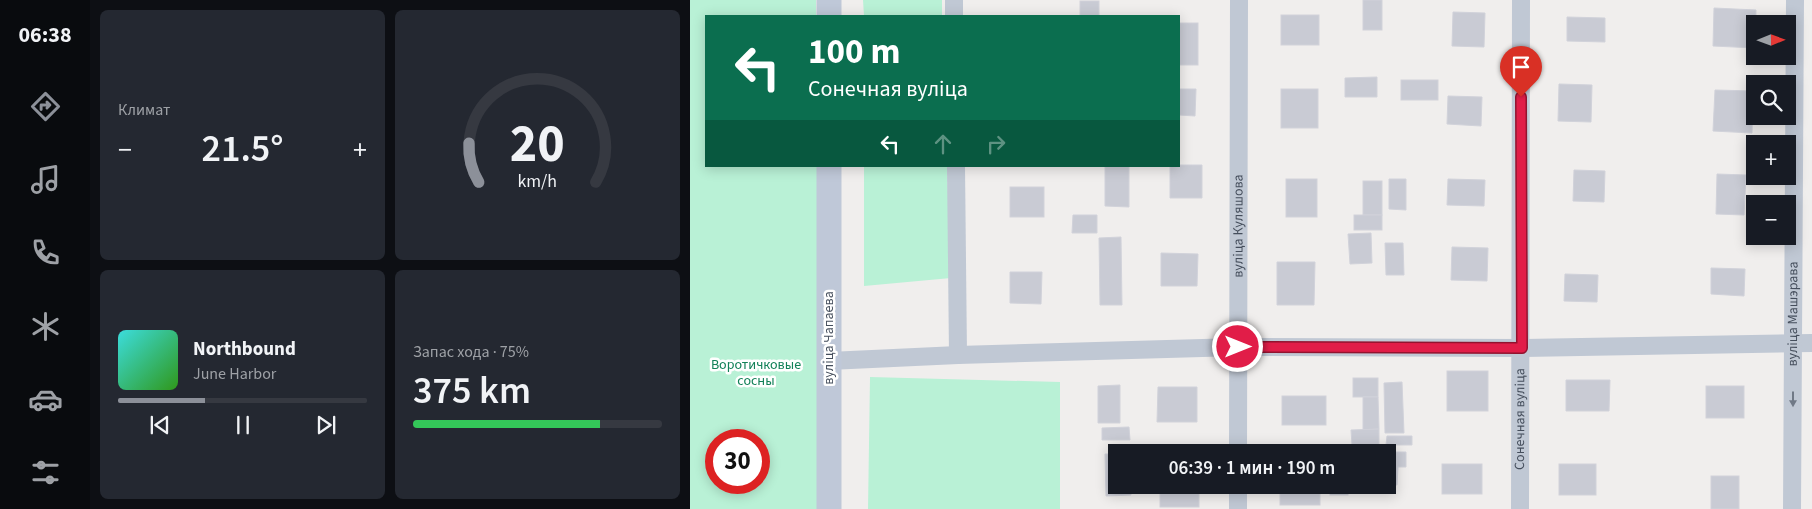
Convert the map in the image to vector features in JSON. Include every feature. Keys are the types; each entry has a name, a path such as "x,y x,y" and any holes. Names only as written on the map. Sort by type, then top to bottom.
{"main road":[{"path":"829,0 829,15"},
{"name":"вуліца Чапаева","path":"829,167 829,509"}],"street":[{"path":"954,0 954,15"},
{"name":"вуліца Куляшова","path":"1238,444 1239,0"},
{"name":"Сонечная вуліца","path":"1520,509 1522,348 1521,0"},
{"name":"вуліца Машэрава","path":"1792,509 1795,0"},
{"path":"956,167 958,355"},
{"path":"830,361 958,355 1238,347 1522,348 1812,343"},
{"path":"1238,494 1238,509"}],"green space":[{"name":"Воротичковые сосны","path":"690,0 816,0 816,15 705,15 705,167 818,167 825,509 690,509"},
{"path":"863,0 942,0 942,15 864,15"},
{"path":"864,167 947,167 951,278 864,286"},
{"path":"870,377 1060,382 1060,509 868,509"}],"building":[{"path":"1363,0 1382,0 1382,30 1363,30"},
{"path":"1080,1 1099,1 1099,15 1080,15"},
{"path":"1714,8 1756,10 1756,15 1746,15 1746,48 1713,46"},
{"path":"1453,12 1485,13 1484,47 1452,46"},
{"path":"1281,15 1319,15 1319,45 1281,45"},
{"path":"1567,17 1605,18 1605,42 1567,41"},
{"path":"1180,23 1198,23 1198,65 1180,65"},
{"path":"1377,77 1377,97 1345,97 1345,78"},
{"path":"1401,80 1438,80 1438,100 1401,100"},
{"path":"1559,84 1592,85 1591,122 1558,121"},
{"path":"1180,89 1196,89 1195,116 1180,115"},
{"path":"1281,89 1318,89 1318,128 1281,128"},
{"path":"1715,90 1746,91 1746,125 1752,125 1752,133 1713,131"},
{"path":"1448,96 1482,97 1481,126 1447,124"},
{"path":"1202,165 1202,198 1170,198 1170,167"},
{"path":"1105,167 1129,167 1129,207 1105,206"},
{"path":"1574,170 1605,171 1604,202 1573,201"},
{"path":"1717,174 1746,175 1744,215 1716,214"},
{"path":"1286,179 1317,179 1317,217 1286,217"},
{"path":"1389,179 1406,179 1406,210 1389,209"},
{"path":"1448,179 1485,180 1484,206 1447,205"},
{"path":"1363,181 1382,181 1382,215 1363,215"},
{"path":"1010,187 1044,187 1044,217 1010,217"},
{"path":"1073,215 1097,215 1097,233 1072,233"},
{"path":"1354,215 1382,215 1382,230 1354,230"},
{"path":"1371,233 1372,263 1350,264 1348,234"},
{"path":"1121,237 1122,305 1100,305 1099,238"},
{"path":"1385,243 1403,243 1404,275 1386,275"},
{"path":"1452,247 1488,248 1487,281 1451,280"},
{"path":"1161,253 1198,254 1197,286 1161,286"},
{"path":"1277,262 1315,262 1314,305 1277,305"},
{"path":"1711,268 1745,269 1744,296 1711,294"},
{"path":"1010,272 1042,272 1041,304 1010,303"},
{"path":"1565,274 1598,275 1597,302 1564,301"},
{"path":"1447,371 1488,371 1488,411 1447,411"},
{"path":"1353,378 1378,378 1378,397 1353,397"},
{"path":"1566,380 1610,380 1609,411 1566,411"},
{"path":"1402,382 1404,433 1385,433 1384,383"},
{"path":"1120,385 1120,423 1098,423 1098,386"},
{"path":"1706,386 1744,386 1744,418 1706,418"},
{"path":"1158,387 1197,387 1197,422 1157,422"},
{"path":"1282,396 1326,396 1326,425 1282,425"},
{"path":"1363,397 1378,397 1379,429 1363,430"},
{"path":"1129,427 1130,440 1102,440 1102,428"},
{"path":"1379,429 1379,444 1352,444 1351,430"},
{"path":"1387,436 1412,436 1412,445 1386,444"},
{"path":"1396,452 1406,452 1406,467 1398,467 1397,485"},
{"path":"1105,454 1108,454 1108,494 1131,495 1106,496"},
{"path":"1442,464 1482,464 1482,494 1442,494"},
{"path":"1559,464 1596,464 1596,495 1559,495"},
{"path":"1711,476 1739,476 1739,509 1711,509"},
{"path":"1160,494 1199,494 1199,507 1160,507"},
{"path":"1280,494 1320,494 1320,505 1280,505"},
{"path":"1330,494 1348,494 1348,495"}],"route":[{"path":"1238,347 1522,348 1521,97"}]}
